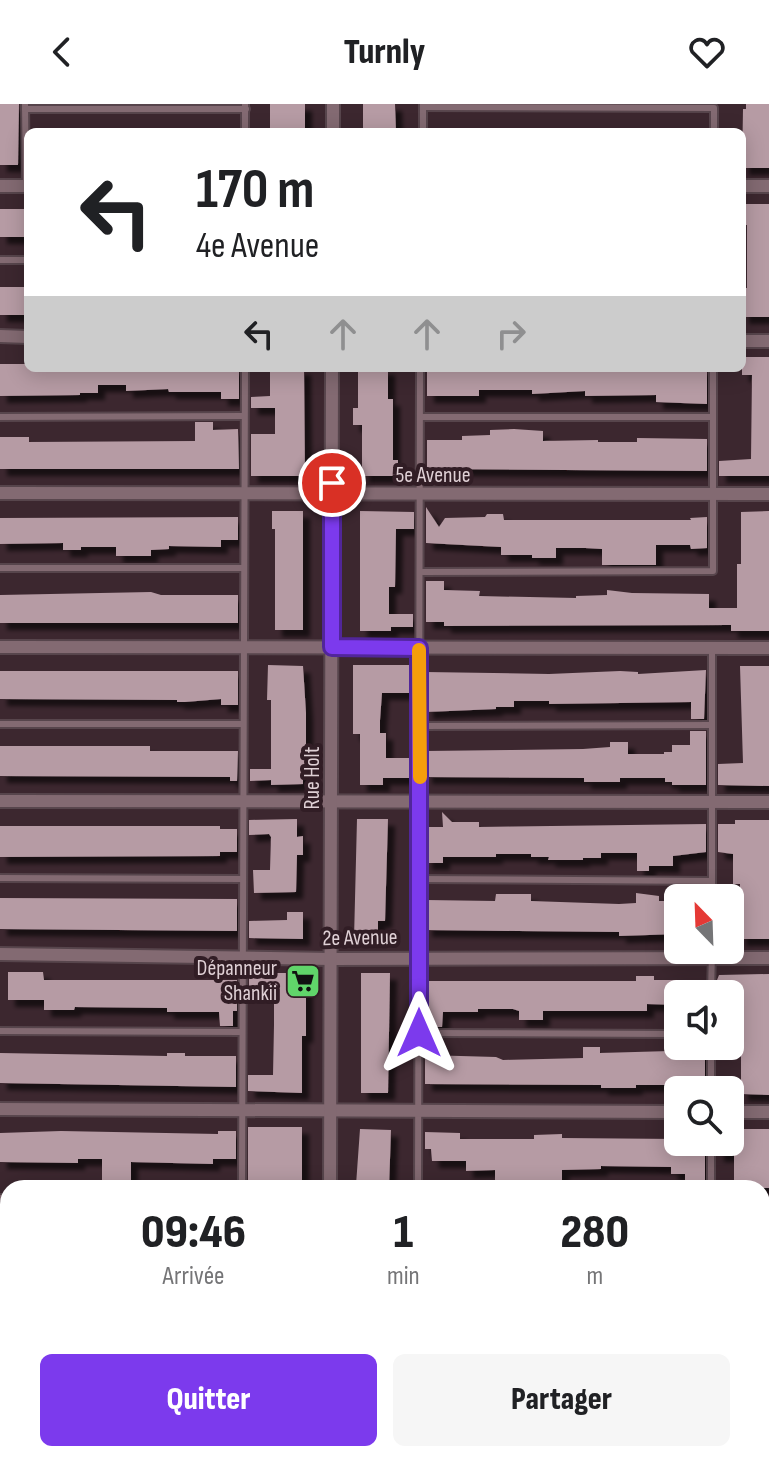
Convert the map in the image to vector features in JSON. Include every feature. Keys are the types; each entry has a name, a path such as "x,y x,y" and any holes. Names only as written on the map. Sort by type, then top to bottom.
{"street":[{"path":"333,104 333,128"},
{"path":"0,186 24,186"},
{"path":"746,186 769,186"},
{"path":"0,336 24,337"},
{"path":"746,341 769,341"},
{"name":"Rue Holt","path":"330,1180 332,372"},
{"name":"5e Avenue","path":"0,493 769,494"},
{"path":"0,647 769,648"},
{"path":"0,801 769,802"},
{"name":"2e Avenue","path":"0,954 332,959 664,954"},
{"name":"2e Avenue","path":"744,956 769,958"},
{"path":"0,1109 664,1112"},
{"path":"744,1112 769,1112"}],"lane":[{"path":"26,128 25,106 246,106 245,128"},
{"path":"423,128 423,106 714,108 714,128"},
{"path":"0,260 24,260"},
{"path":"242,1180 245,372"},
{"path":"418,1180 420,372"},
{"path":"420,572 713,571 713,372"},
{"path":"0,417 244,416"},
{"path":"421,417 713,417"},
{"path":"0,568 243,568"},
{"path":"419,879 712,881 712,648"},
{"path":"0,724 242,724"},
{"path":"420,726 712,725"},
{"path":"0,878 242,879"},
{"path":"0,1031 241,1032"},
{"path":"419,1033 664,1034"},
{"path":"711,1156 711,1180"}],"building":[{"path":"0,104 19,104 18,165 0,165"},
{"path":"270,104 305,104 305,128 270,128"},
{"path":"363,104 395,104 396,128 363,128"},
{"path":"746,104 769,104 769,168 746,168 746,128 743,128 743,109 746,109"},
{"path":"746,204 769,204 769,317 746,317"},
{"path":"0,209 24,209 24,237 0,237"},
{"path":"0,287 24,287 24,315 0,315"},
{"path":"746,357 769,357 769,476 719,476 719,461 751,459 752,375 742,375 746,372"},
{"path":"0,364 24,364 24,372 239,372 239,399 221,399 221,392 169,392 168,389 126,391 126,385 98,385 98,393 80,395 0,396"},
{"path":"270,372 304,372 305,476 251,476 251,434 275,434 275,408 251,408 251,397 270,396"},
{"path":"358,372 388,372 388,399 393,399 393,460 398,460 398,476 362,476 362,425 353,425 353,408 358,408"},
{"path":"427,372 707,372 707,404 656,402 656,395 585,396 585,391 532,394 532,390 479,390 479,396 427,396"},
{"path":"195,422 213,422 213,430 238,429 239,469 0,469 0,437 29,437 29,442 195,441"},
{"path":"490,430 543,431 543,441 707,439 707,471 427,469 427,440 462,440 462,436 490,435"},
{"path":"426,507 439,527 445,518 485,517 487,514 503,514 504,520 691,520 707,517 707,548 656,545 656,565 602,565 602,549 556,548 556,558 501,555 501,547 426,543"},
{"path":"272,511 303,511 303,630 275,630 275,529 272,529"},
{"path":"360,511 414,512 414,529 396,529 395,587 389,587 389,614 413,614 413,627 360,631"},
{"path":"769,511 769,631 731,631 731,625 444,626 444,622 426,622 426,581 444,581 444,590 480,591 479,596 576,598 607,595 607,590 709,594 709,608 737,608 741,512"},
{"path":"238,517 238,540 221,540 221,547 169,546 169,549 151,550 151,556 116,556 116,547 63,550 63,543 0,544 0,518"},
{"path":"151,592 161,595 238,595 238,623 0,623 0,595"},
{"path":"268,665 303,666 306,777 303,777 303,784 271,785 271,780 250,781 250,769 271,769"},
{"path":"353,665 413,665 413,693 382,693 380,733 386,733 386,758 413,758 413,778 383,778 383,785 360,785 360,734 353,734"},
{"path":"740,666 769,666 769,786 718,785 718,764 743,763"},
{"path":"706,670 704,719 691,719 691,702 549,704 549,701 514,701 514,707 426,712 425,672 549,674 620,671 638,674"},
{"path":"0,671 238,671 238,705 221,705 221,699 177,702 0,699"},
{"path":"690,731 706,731 706,785 672,785 672,782 665,782 665,778 584,782 584,778 425,777 425,751 583,749 610,747 610,742 628,742 628,754 664,754 672,752 672,745 690,745"},
{"path":"0,746 150,746 150,751 238,751 237,781 230,781 230,777 0,776"},
{"path":"442,812 452,822 479,822 479,827 706,824 706,852 673,856 673,866 649,866 649,871 637,871 637,853 601,853 601,858 583,860 548,860 549,857 531,857 531,854 496,854 496,857 443,857 443,863 425,863 425,827 443,827"},
{"path":"297,819 297,837 303,836 303,855 297,855 296,892 254,893 253,870 270,870 271,837 269,834 249,835 249,820"},
{"path":"357,819 388,819 385,921 378,921 378,939 354,939"},
{"path":"735,820 769,820 769,939 744,939 744,884 733,884 733,854 718,852 718,824 735,824"},
{"path":"0,826 220,826 220,829 237,829 237,852 220,852 220,856 0,857"},
{"path":"636,893 659,896 659,901 664,901 664,934 425,930 426,900 495,901 496,894 531,894 531,901 636,903"},
{"path":"0,898 237,899 237,931 0,929"},
{"path":"287,912 303,912 303,939 249,938 249,921 287,920"},
{"path":"8,972 43,972 44,980 237,980 237,1011 233,1011 233,1026 220,1026 219,1012 167,1012 167,1008 75,1007 74,1010 44,1010 44,1000 8,1000"},
{"path":"249,973 309,973 306,1036 302,1036 302,1093 248,1091 248,1075 273,1075 274,1025 274,989 249,990"},
{"path":"361,973 390,973 388,1093 361,1093"},
{"path":"769,974 769,1095 744,1094 741,1060 744,1060 744,980 717,980 719,975"},
{"path":"636,976 654,976 654,980 664,980 664,1005 647,1004 647,1011 543,1011 543,1020 519,1020 519,1011 513,1009 443,1012 442,1027 428,1027 428,1016 425,1016 425,981 636,981"},
{"path":"583,1047 600,1047 600,1053 664,1051 664,1060 705,1060 705,1076 664,1076 664,1085 636,1085 636,1088 425,1084 425,1055 496,1057 503,1060 583,1058"},
{"path":"0,1053 236,1056 236,1087 0,1083"},
{"path":"248,1127 302,1127 302,1180 248,1180"},
{"path":"360,1129 391,1130 389,1180 356,1180"},
{"path":"744,1129 769,1129 769,1180 734,1180 734,1156 744,1156"},
{"path":"218,1131 236,1131 236,1159 213,1159 213,1164 131,1162 131,1180 102,1180 102,1159 78,1159 78,1163 0,1162 0,1133 218,1134"},
{"path":"425,1132 460,1133 460,1139 534,1139 534,1135 562,1134 562,1138 664,1139 664,1156 705,1156 705,1180 685,1180 685,1174 671,1174 671,1167 601,1166 601,1169 562,1170 562,1180 495,1180 495,1170 466,1171 466,1161 432,1161 431,1149 425,1149"}],"slow traffic":[{"path":"419,650 420,777"}],"place":[{"name":"Dépanneur Shankii","path":"303,981"}],"route":[{"path":"332,483 332,647 419,648 419,1033"}]}
